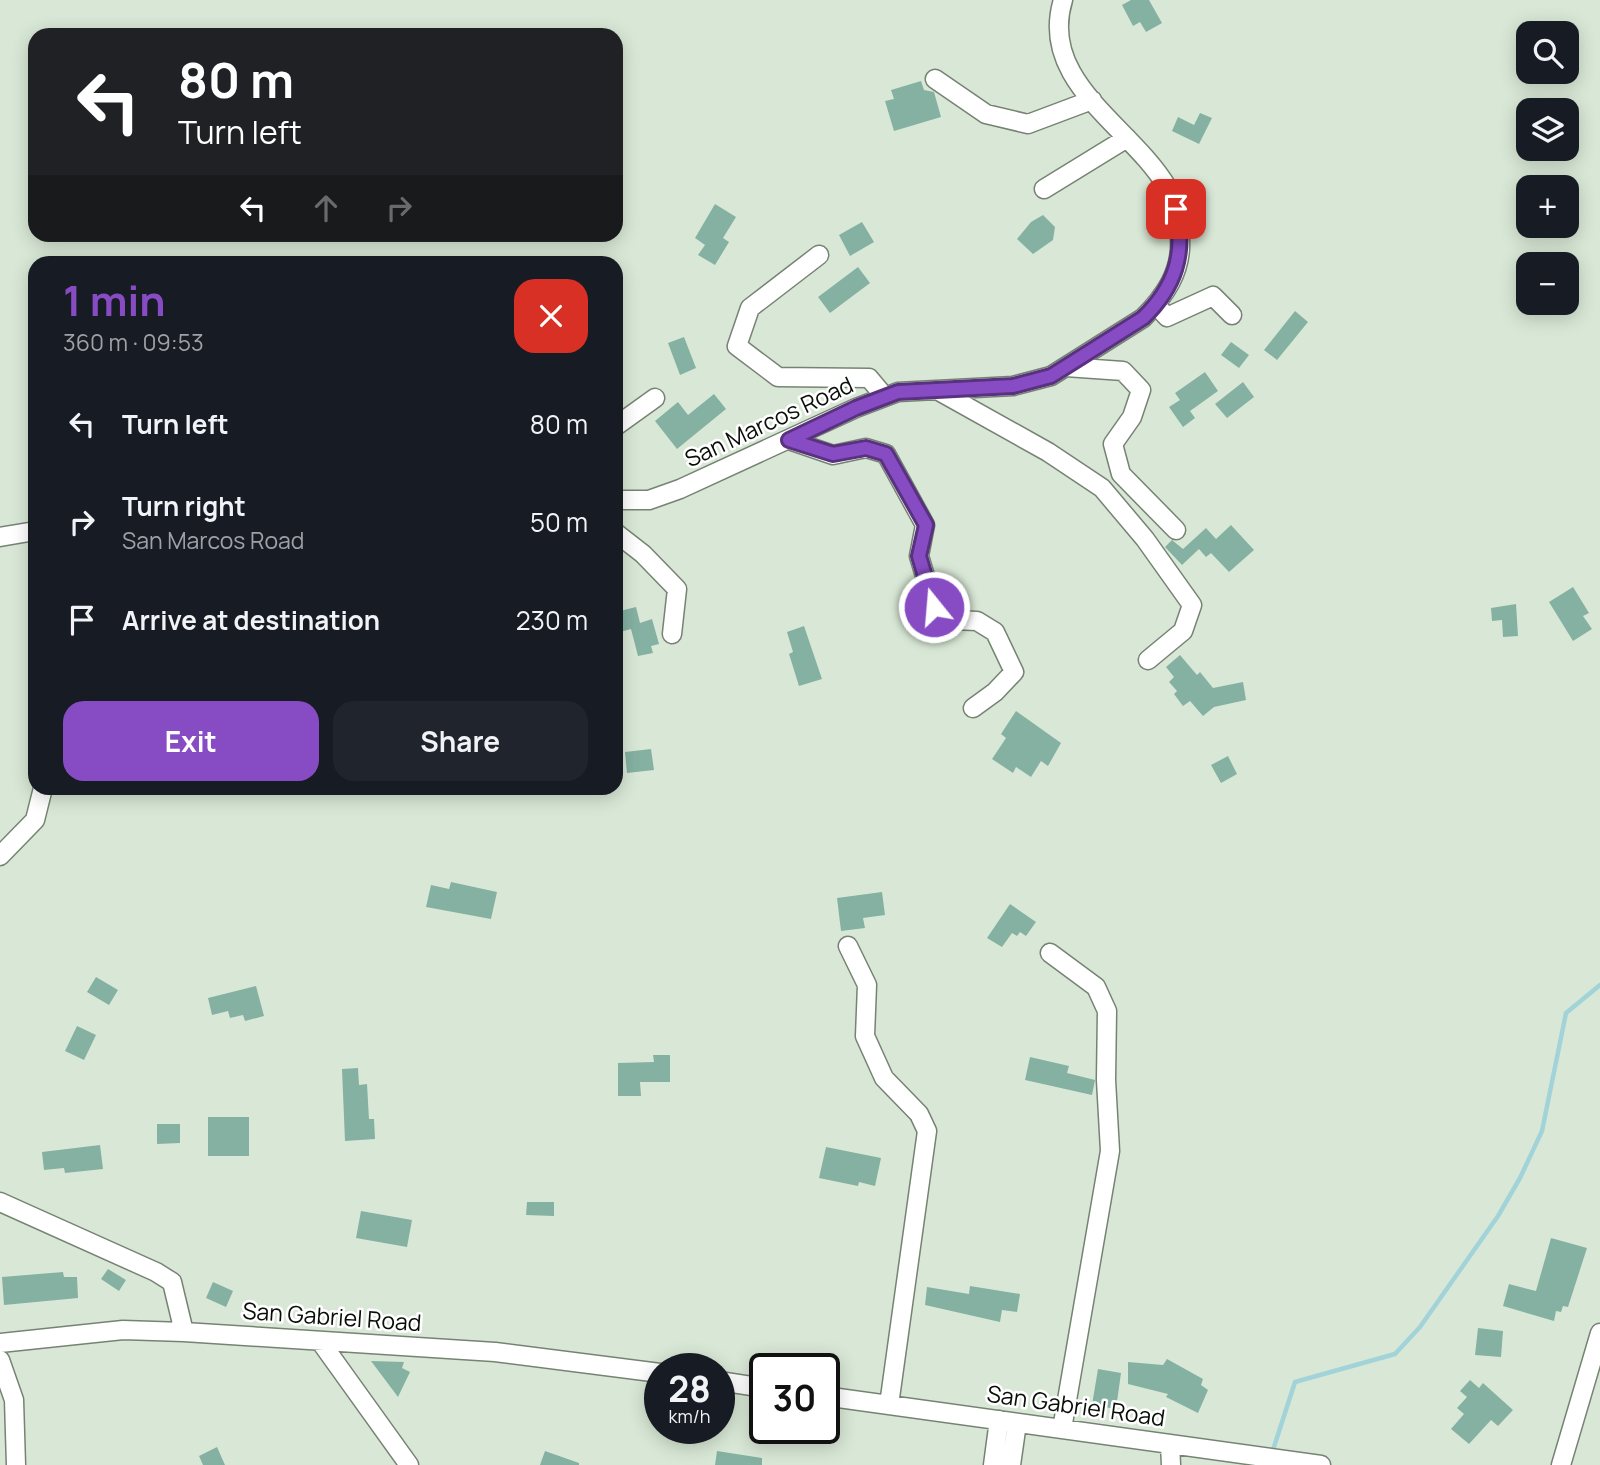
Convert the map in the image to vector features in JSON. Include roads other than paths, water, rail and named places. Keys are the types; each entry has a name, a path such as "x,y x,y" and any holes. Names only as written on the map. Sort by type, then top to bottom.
{"street":[{"name":"San Marcos Road","path":"623,500 649,500 898,392 1028,384 1051,376 1143,318 1156,305 1174,278 1181,253 1179,220 1167,188 1127,138 1077,85 1058,36 1063,0"},
{"path":"935,79 986,114 1028,124 1092,100"},
{"path":"1044,189 1127,138"},
{"path":"819,255 750,308 737,346 778,377 869,378 885,397"},
{"path":"1156,305 1167,317 1213,296 1231,315"},
{"path":"1066,367 1123,371 1141,390 1132,417 1113,444 1121,474 1176,530"},
{"path":"937,390 1048,452 1102,488 1145,539 1192,605 1183,631 1148,660"},
{"path":"623,421 655,398"},
{"path":"789,440 833,454 866,448 886,454 926,525 919,556 934,607 953,620 977,621 995,632 1014,672 995,692 974,708"},
{"path":"0,537 28,531"},
{"path":"623,538 643,554 677,589 672,634"},
{"path":"0,856 34,820 41,795"},
{"path":"848,946 867,985 865,1036 884,1078 919,1114 927,1131 889,1405"},
{"path":"1050,953 1096,987 1107,1011 1106,1080 1110,1151 1062,1429"},
{"path":"0,1202 156,1272 172,1282 184,1332"},
{"name":"San Gabriel Road","path":"0,1343 124,1330 184,1332 495,1352 644,1371"},
{"path":"1561,1465 1600,1333"},
{"path":"320,1341 409,1465"},
{"path":"0,1360 14,1401 16,1465"},
{"name":"San Gabriel Road","path":"840,1398 1321,1465"},
{"path":"993,1465 1008,1421"},
{"path":"1008,1421 1011,1465"},
{"path":"1170,1444 1171,1465"}],"waterway":[{"path":"1272,1453 1295,1382 1395,1354 1420,1327 1498,1216 1542,1131 1566,1013 1600,985"}]}
